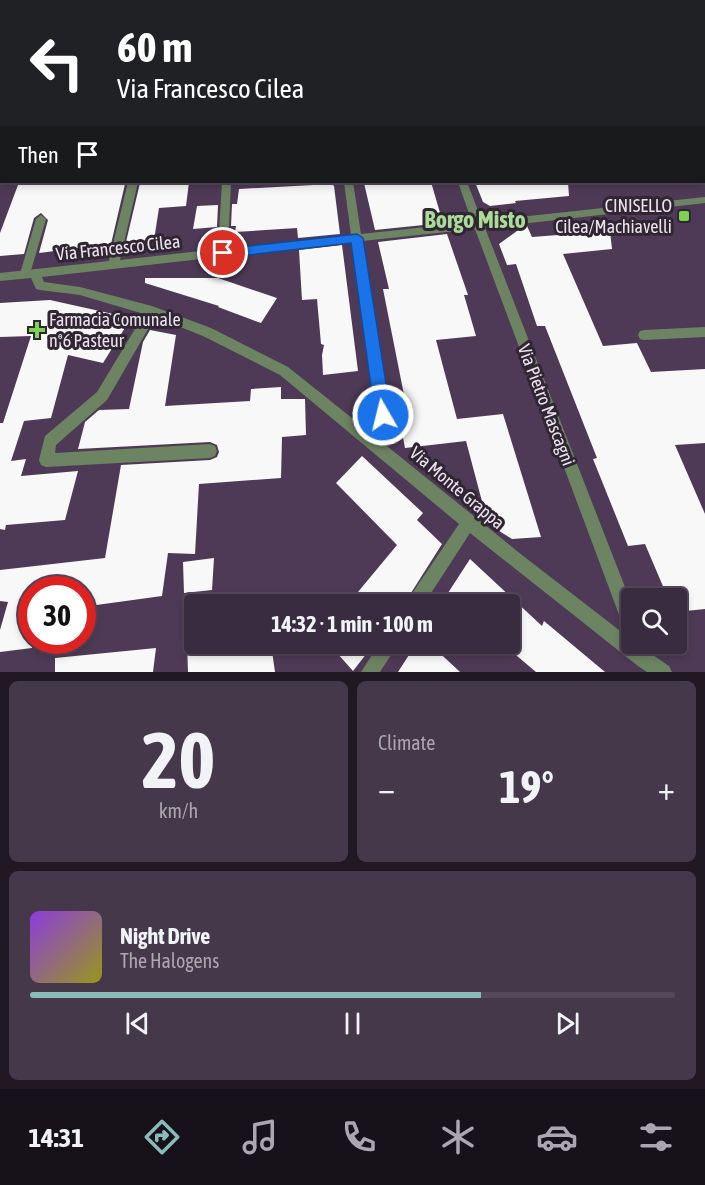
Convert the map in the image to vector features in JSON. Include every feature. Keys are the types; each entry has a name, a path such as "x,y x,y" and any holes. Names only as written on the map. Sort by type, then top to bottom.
{"street":[{"path":"113,265 133,183"},
{"path":"223,253 226,183"},
{"path":"348,183 383,415 369,439"},
{"name":"Via Pietro Mascagni","path":"462,183 621,599"},
{"name":"Via Francesco Cilea","path":"30,273 705,201"},
{"path":"0,277 30,273 41,219"},
{"name":"Via Monte Grappa","path":"30,273 40,286 80,291 152,311 207,332 284,371 646,666 663,672"},
{"path":"152,311 102,396 50,441 46,460 210,451"},
{"path":"644,335 705,332"},
{"path":"422,594 469,522"},
{"path":"370,672 382,654"}],"building":[{"path":"124,183 111,244 39,253 48,220 41,213 34,218 24,254 0,256 0,233 18,185"},
{"path":"140,183 189,183 186,206 159,208 154,240 126,242"},
{"path":"364,183 431,183 443,223 375,230"},
{"path":"475,183 568,183 569,196 515,201 516,203 490,206 483,202"},
{"path":"332,184 340,234 298,238 297,228 235,232 236,226 231,226 232,204 237,204 239,189"},
{"path":"218,205 217,227 193,229 197,206"},
{"path":"524,226 527,226 532,237 610,231 612,249 563,254 603,346 637,343 651,372 705,369 705,443 675,445 705,514 705,609 687,611 687,588 664,588 645,544 628,546 593,459 597,458 545,326 537,326 516,264 507,265 499,244"},
{"path":"447,234 468,295 464,295 476,336 436,340 457,419 503,414 541,537 512,539 488,524 466,441 405,448 397,406 406,405 383,289 389,289 378,242"},
{"path":"342,245 358,371 323,375 324,345 321,344 317,299 302,300 299,250"},
{"path":"145,278 218,278 277,298 261,323 219,306 145,283"},
{"path":"50,300 131,318 103,363 68,355 51,418 24,421 11,461 26,459 21,476 78,471 65,520 6,525 5,530 0,529 0,423 3,423 31,336 0,337 0,303"},
{"path":"150,330 176,335 165,406 250,401 251,389 281,387 281,399 305,399 306,435 282,437 281,478 199,484 195,554 168,553 162,596 96,605 96,576 18,576 18,650 0,652 0,630 8,602 0,601 0,570 105,558 121,465 210,460 217,457 219,452 217,445 210,442 78,449 85,422 99,410 129,409 143,342"},
{"path":"362,456 423,513 417,520 442,544 410,594 356,594 397,545 336,483"},
{"path":"214,558 212,590 184,593 183,562"},
{"path":"470,559 508,594 447,594"},
{"path":"520,606 542,626 544,621 605,672 536,672 515,654 520,654"},
{"path":"156,648 153,672 55,672 55,658"},
{"path":"187,654 272,654 275,672 188,672"},
{"path":"338,654 366,654 353,671"},
{"path":"410,654 441,654 460,672 398,672"}],"place":[{"name":"CINISELLO Cilea/Machiavelli","path":"684,216"},
{"name":"Farmacia Comunale n°6 Pasteur","path":"37,330"}],"district":[{"name":"Borgo Misto","path":"475,220"}],"route":[{"path":"223,253 357,238 383,415"}]}
